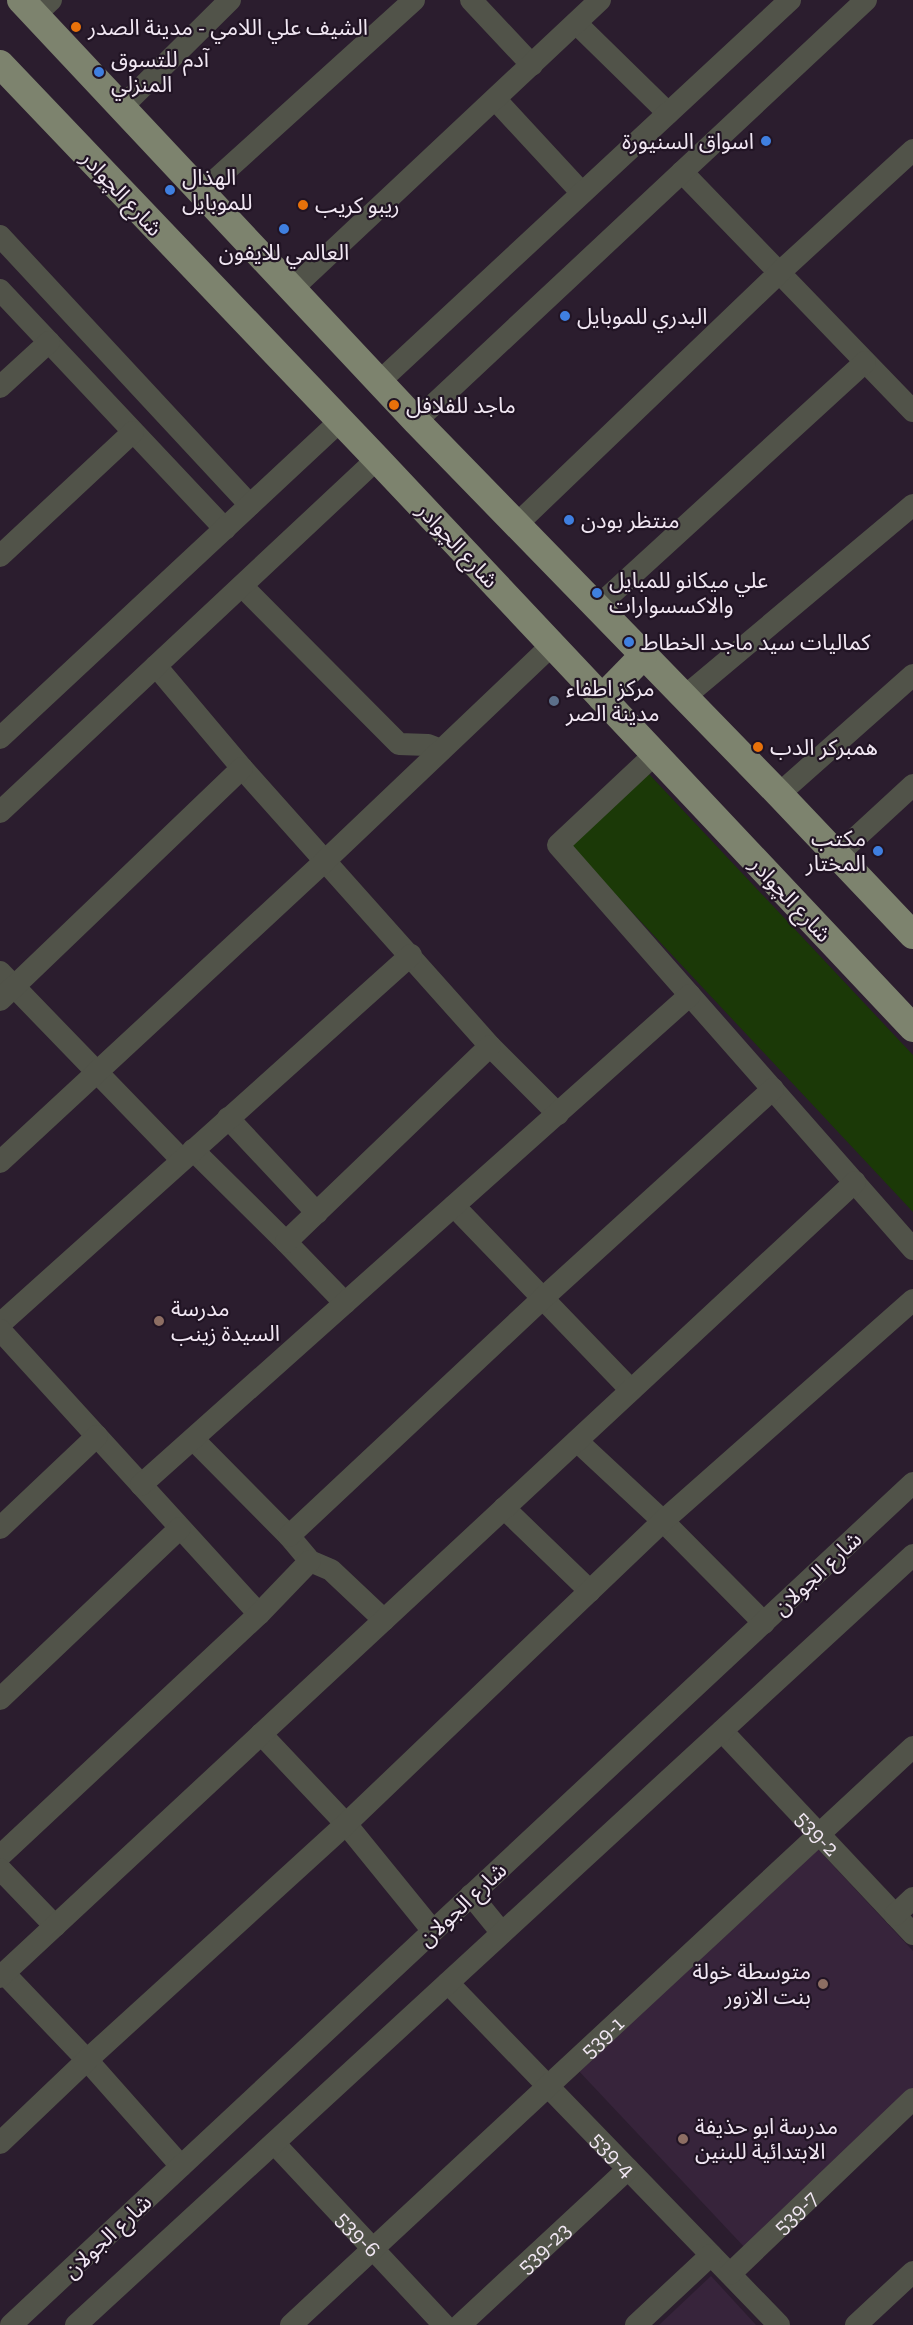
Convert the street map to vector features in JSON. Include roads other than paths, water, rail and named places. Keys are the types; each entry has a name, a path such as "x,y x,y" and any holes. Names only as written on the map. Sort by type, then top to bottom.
{"main road":[{"path":"36,5 121,108 416,421 913,935"},
{"name":"شارع الچوادر","path":"0,64 339,422 377,459 913,1028"},
{"path":"602,698 643,656"}],"street":[{"path":"121,108 230,0"},
{"path":"202,192 414,0"},
{"path":"471,0 532,64"},
{"path":"292,289 600,0"},
{"path":"380,382 790,0"},
{"path":"416,421 866,0"},
{"path":"576,22 668,113"},
{"path":"495,99 582,193"},
{"path":"515,525 913,150"},
{"path":"682,172 913,411"},
{"path":"0,236 250,505"},
{"path":"0,290 225,529"},
{"path":"0,387 49,342"},
{"path":"596,608 865,362"},
{"path":"0,738 339,422"},
{"path":"0,556 133,432"},
{"path":"0,812 377,459"},
{"path":"683,698 913,505"},
{"path":"242,586 399,744 429,745 441,750"},
{"path":"0,1162 326,860 552,645"},
{"path":"156,666 242,768 490,1046 558,1114"},
{"path":"778,794 913,675"},
{"path":"655,754 558,844 913,1249"},
{"path":"242,768 5,986 187,1155 286,1242 345,1304"},
{"path":"836,856 913,785"},
{"path":"0,1324 411,955"},
{"path":"141,1485 690,995"},
{"path":"286,1242 490,1046"},
{"path":"289,1536 542,1299 773,1089"},
{"path":"228,1118 317,1213"},
{"path":"181,2166 87,2060 2,1975 855,1182"},
{"path":"454,1206 631,1390"},
{"path":"0,2143 87,2060 346,1824 663,1521 913,1300"},
{"path":"5,1344 97,1436 259,1614"},
{"path":"0,1528 97,1436"},
{"path":"193,1439 289,1536 310,1561 331,1570 384,1620"},
{"path":"577,1441 663,1521 764,1623"},
{"name":"شارع الجولان","path":"11,2325 913,1483"},
{"path":"504,1508 590,1591"},
{"path":"0,1699 180,1528"},
{"name":"شارع الجولان","path":"76,2325 913,1555"},
{"path":"0,1856 259,1614 310,1561"},
{"name":"539-2","path":"722,1731 913,1934"},
{"path":"261,1734 346,1824 433,1931"},
{"name":"539-1","path":"291,2325 913,1747"},
{"path":"0,1869 55,1926"},
{"path":"471,1895 502,1933"},
{"path":"895,1915 913,1898"},
{"name":"539-4","path":"448,1983 779,2325"},
{"name":"539-7","path":"730,2274 913,2099"},
{"name":"539-6","path":"274,2143 444,2325"},
{"name":"539-23","path":"460,2325 628,2169"},
{"path":"636,2325 711,2255"},
{"path":"856,2325 913,2272"}],"place":[{"name":"الشيف علي اللامي - مدينة الصدر","path":"76,27"},
{"name":"آدم للتسوق المنزلي","path":"99,72"},
{"name":"اسواق السنيورة","path":"766,141"},
{"name":"الهذال للموبايل","path":"170,190"},
{"name":"ريبو كريب","path":"303,205"},
{"name":"العالمي للايفون","path":"284,229"},
{"name":"البدري للموبايل","path":"565,316"},
{"name":"ماجد للفلافل","path":"394,405"},
{"name":"منتظر بودن","path":"569,520"},
{"name":"علي ميكانو للمبايل والاكسسوارات","path":"597,593"},
{"name":"كماليات سيد ماجد الخطاط","path":"629,642"},
{"name":"مركز اطفاء مدينة الصر","path":"554,701"},
{"name":"همبركر الدب","path":"758,747"},
{"name":"مكتب المختار","path":"878,851"},
{"name":"مدرسة السيدة زينب","path":"159,1321"},
{"name":"متوسطة خولة بنت الازور","path":"823,1984"},
{"name":"مدرسة ابو حذيفة الابتدائية للبنين","path":"683,2139"}]}
